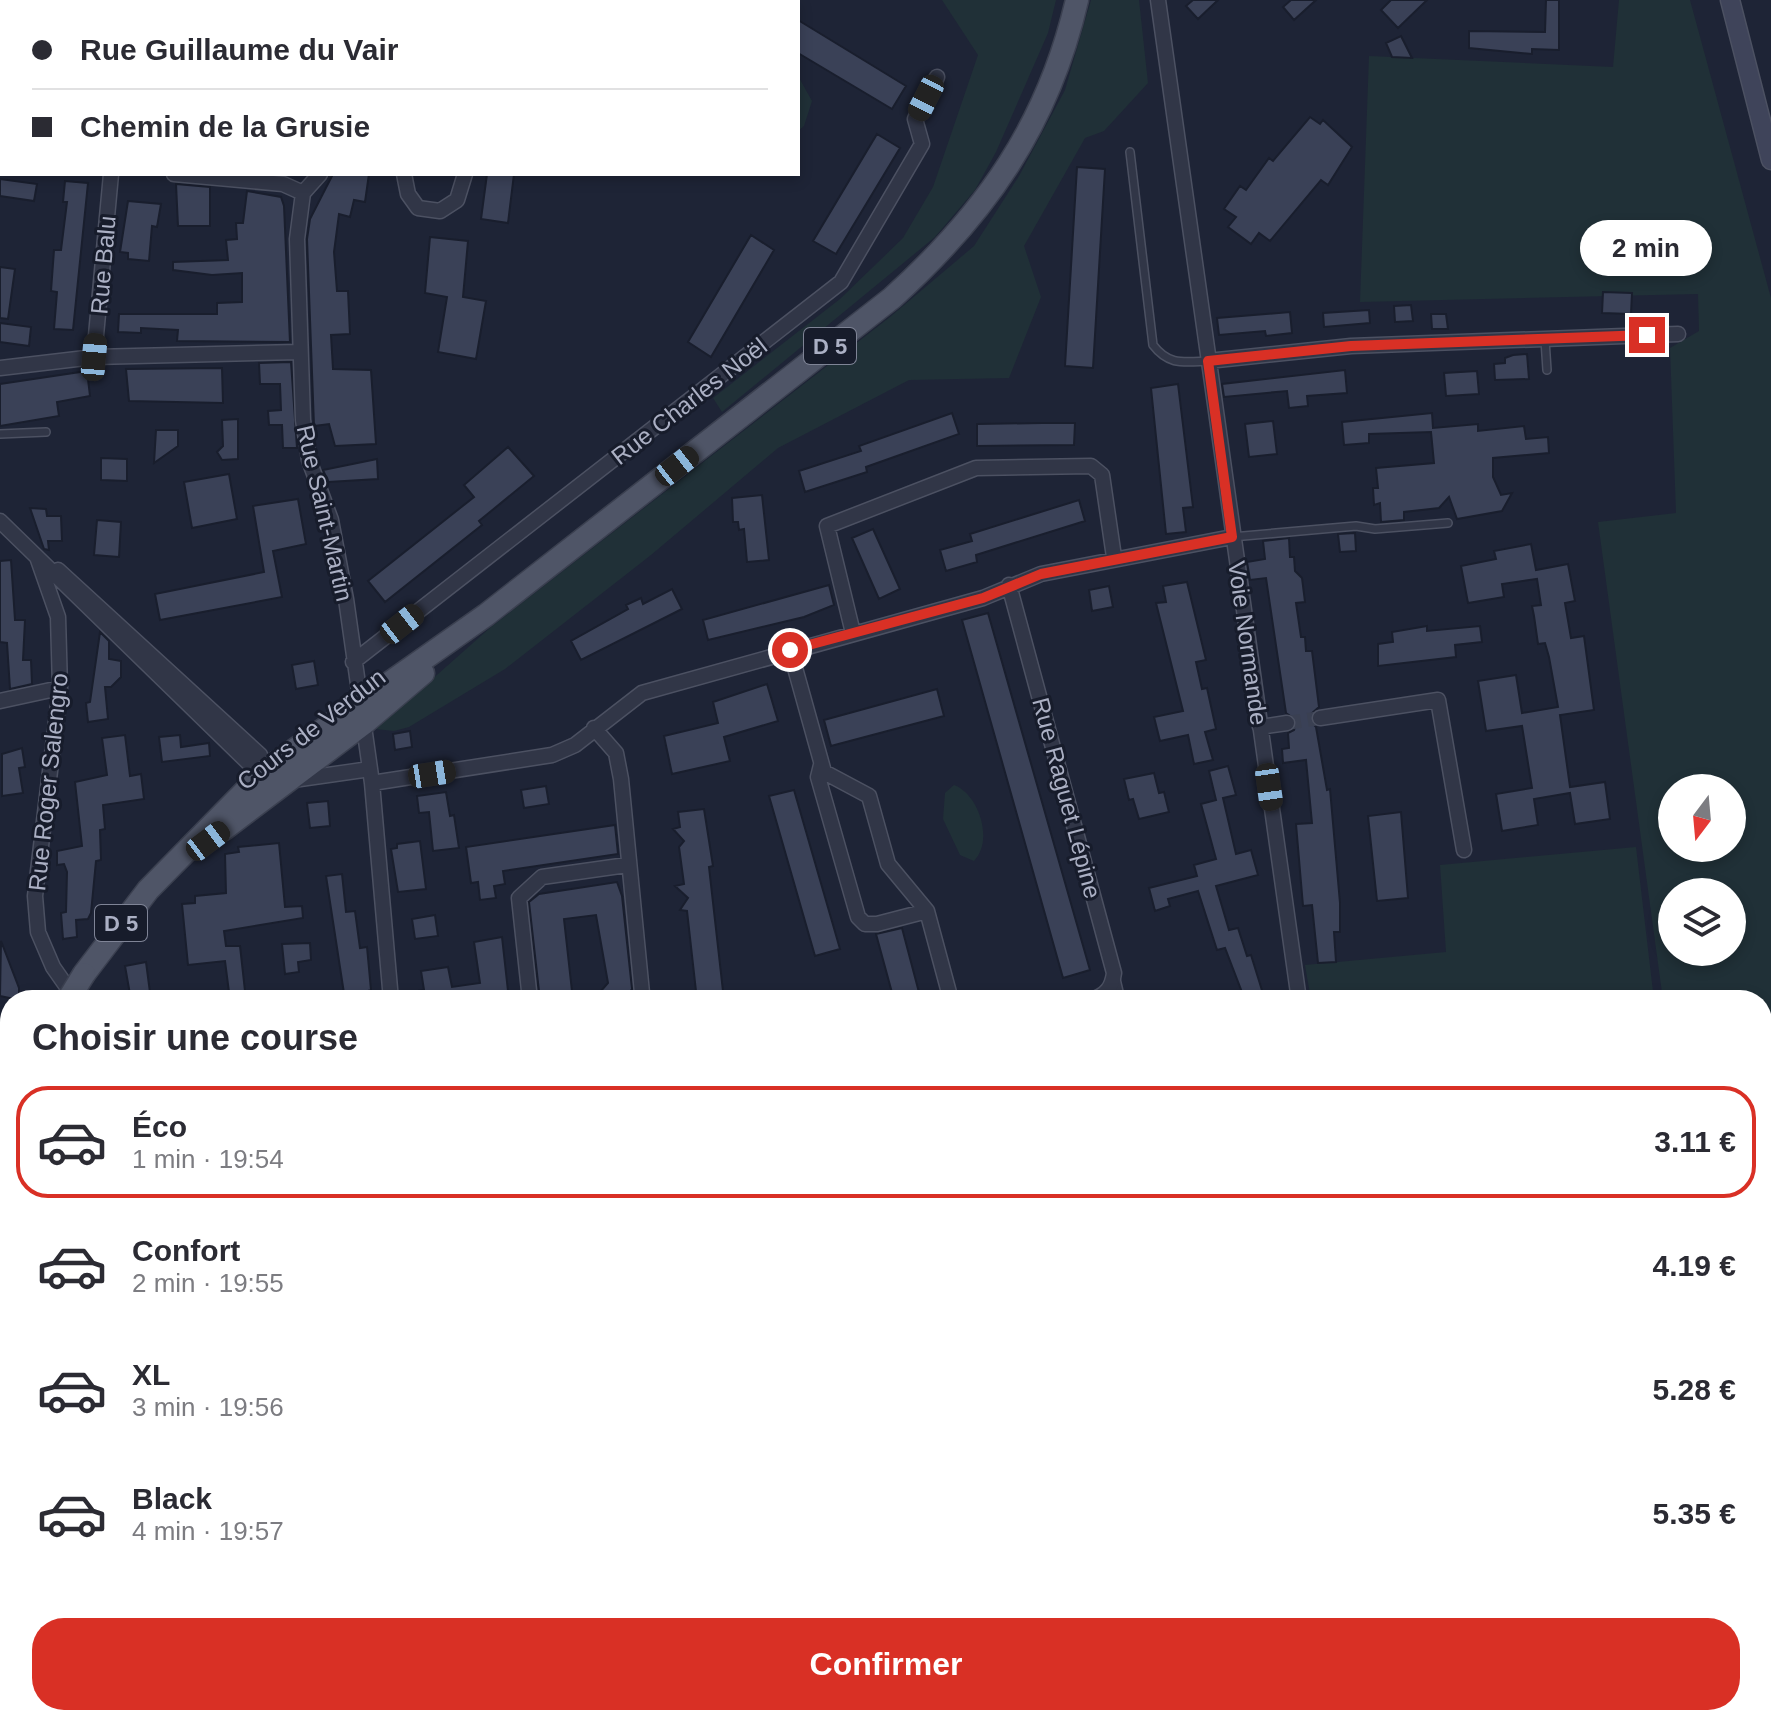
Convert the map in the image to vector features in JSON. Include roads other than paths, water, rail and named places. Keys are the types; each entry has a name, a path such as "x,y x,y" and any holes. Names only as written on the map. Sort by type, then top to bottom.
{"main road":[{"name":"Cours de Verdun","path":"74,990 113,932 162,876 271,768 361,713 892,298 943,251 998,185 1020,147 1055,78 1077,0"},
{"path":"1730,0 1771,160"},
{"name":"Cours de Verdun","path":"162,876 255,806 271,768"}],"street":[{"name":"Voie Normande","path":"1158,0 1298,990"},
{"name":"Rue Charles Noël","path":"353,662 841,282 922,144 915,119 937,77"},
{"name":"Rue Balu","path":"94,357 111,176"},
{"path":"196,176 283,184 303,193 318,176"},
{"path":"404,176 408,194 418,208 440,211 457,200 464,176"},
{"name":"Rue Saint-Martin","path":"303,193 297,239 299,352 308,451 331,520 371,776 390,990"},
{"path":"1208,361 1351,346 1678,334"},
{"path":"0,368 94,357 299,352"},
{"path":"853,633 827,526 976,468 1091,466 1102,475 1114,557"},
{"path":"0,521 271,768 371,776 552,755 575,745 642,693 983,598 1041,574 1114,557 1232,537"},
{"name":"Rue Roger Salengro","path":"37,557 58,617 60,688 35,896 38,932 53,967 70,990"},
{"name":"Rue Raguet Lépine","path":"1009,585 1114,973"},
{"path":"58,617 92,605"},
{"path":"790,650 824,772 869,796 888,864 927,911 948,990"},
{"path":"0,701 60,688"},
{"path":"1320,718 1438,700 1464,850"},
{"path":"1260,727 1287,723"},
{"path":"594,728 616,753 642,990"},
{"path":"821,764 818,777 858,917 865,924 877,924 927,911"},
{"path":"529,990 519,898 542,877 627,865"},
{"path":"1108,990 1113,984 1114,973"}],"lane":[{"path":"1130,152 1153,345 1162,357 1175,363 1208,361"},
{"path":"1545,340 1547,370"},
{"path":"0,434 46,432"},
{"path":"1232,537 1356,526 1375,529 1448,523"},
{"path":"1114,973 1118,990"}],"tunnel":[{"path":"1287,723 1320,718"}]}
